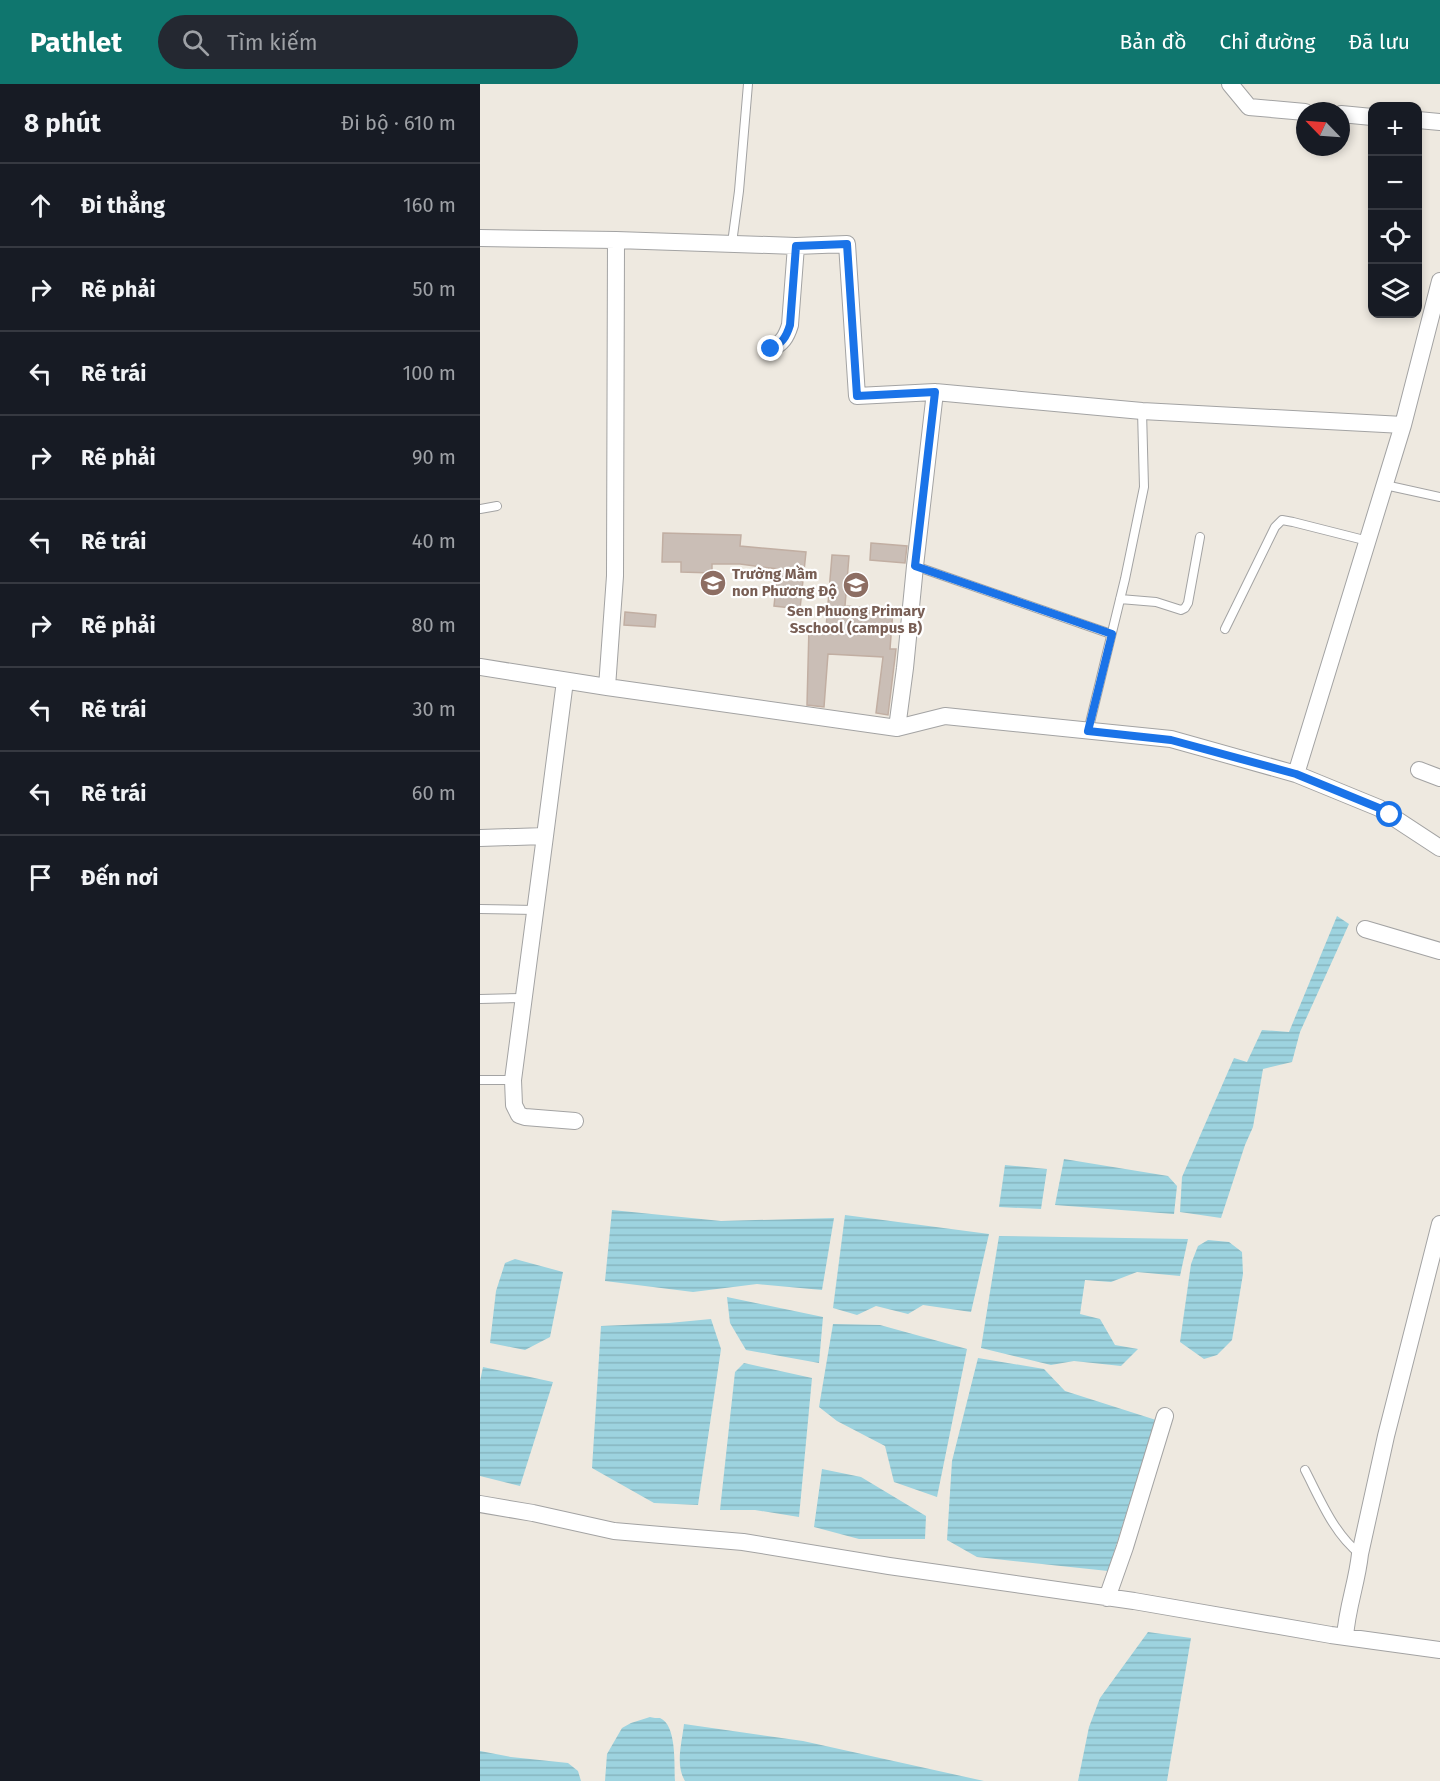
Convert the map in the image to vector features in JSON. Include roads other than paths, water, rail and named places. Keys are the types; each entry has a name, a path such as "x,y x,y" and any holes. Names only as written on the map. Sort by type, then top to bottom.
{"street":[{"path":"1230,84 1249,107 1296,111"},
{"path":"1350,115 1368,117"},
{"path":"1422,120 1440,122"},
{"path":"480,238 796,246 847,244 857,396 935,392 1142,411 1403,425"},
{"path":"607,687 615,576 616,240"},
{"path":"771,349 782,343 790,325 796,246"},
{"path":"1296,774 1434,330 1440,281"},
{"path":"897,728 935,392"},
{"path":"480,667 897,728 945,716 1171,740 1296,774 1379,808 1440,848"},
{"path":"565,681 513,1080 514,1105 519,1115 575,1122"},
{"path":"1419,770 1440,778"},
{"path":"480,838 545,836"},
{"path":"1365,928 1440,951"},
{"path":"1345,1637 1346,1616 1359,1569 1360,1554 1386,1436 1440,1224"},
{"path":"1107,1598 1165,1416"},
{"path":"480,1504 614,1531 743,1542 1440,1650"}],"lane":[{"path":"732,243 748,84"},
{"path":"1088,731 1144,487 1142,411"},
{"path":"1385,485 1440,497"},
{"path":"480,509 497,506"},
{"path":"1225,629 1275,527 1281,520 1368,541"},
{"path":"1120,599 1156,602 1181,610 1185,608 1188,603 1200,537"},
{"path":"915,566 1112,634"},
{"path":"480,909 535,910"},
{"path":"480,999 524,998"},
{"path":"480,1080 513,1080"},
{"path":"1305,1470 1335,1526 1352,1548 1360,1554"}],"water":[{"path":"1337,916 1349,924 1300,1032 1292,1062 1263,1069 1253,1127 1221,1218 1180,1212 1182,1177 1234,1058 1247,1062 1262,1030 1289,1032"},
{"path":"1064,1159 1168,1176 1177,1186 1174,1214 1055,1205"},
{"path":"1005,1165 1047,1169 1041,1209 999,1207"},
{"path":"612,1210 721,1221 834,1218 822,1290 757,1284 693,1292 605,1281"},
{"path":"845,1215 989,1234 971,1312 923,1305 908,1314 876,1306 857,1315 833,1308"},
{"path":"999,1236 1188,1239 1180,1276 1137,1272 1111,1282 1085,1280 1080,1314 1100,1319 1115,1345 1138,1349 1121,1366 1074,1361 1051,1365 981,1348"},
{"path":"1208,1240 1229,1242 1242,1252 1243,1274 1232,1340 1217,1355 1204,1359 1180,1342 1191,1264 1198,1246"},
{"path":"515,1259 563,1272 550,1337 525,1350 490,1343 496,1291 505,1263"},
{"path":"727,1297 823,1317 819,1363 746,1350 730,1323"},
{"path":"711,1319 721,1349 698,1505 654,1503 592,1468 601,1326"},
{"path":"833,1324 880,1325 967,1349 937,1497 894,1482 885,1446 837,1421 819,1407"},
{"path":"978,1358 1044,1369 1065,1391 1156,1420 1108,1571 977,1557 947,1540 952,1461"},
{"path":"744,1363 812,1378 799,1517 755,1510 720,1510 735,1372"},
{"path":"483,1367 553,1382 520,1486 480,1476 480,1381"},
{"path":"822,1469 861,1477 926,1516 925,1539 859,1539 814,1527"},
{"path":"1148,1632 1191,1638 1167,1781 1078,1781 1089,1727 1100,1698"},
{"path":"650,1717 660,1718 669,1729 674,1746 675,1781 605,1781 607,1754 622,1728"},
{"path":"684,1724 803,1741 984,1781 685,1781 680,1768"},
{"path":"480,1751 568,1763 578,1771 581,1781 480,1781"}],"place":[{"name":"Trường Mầm non Phương Độ","path":"713,583"},
{"name":"Sen Phuong Primary Sschool (campus B)","path":"856,585"}]}
